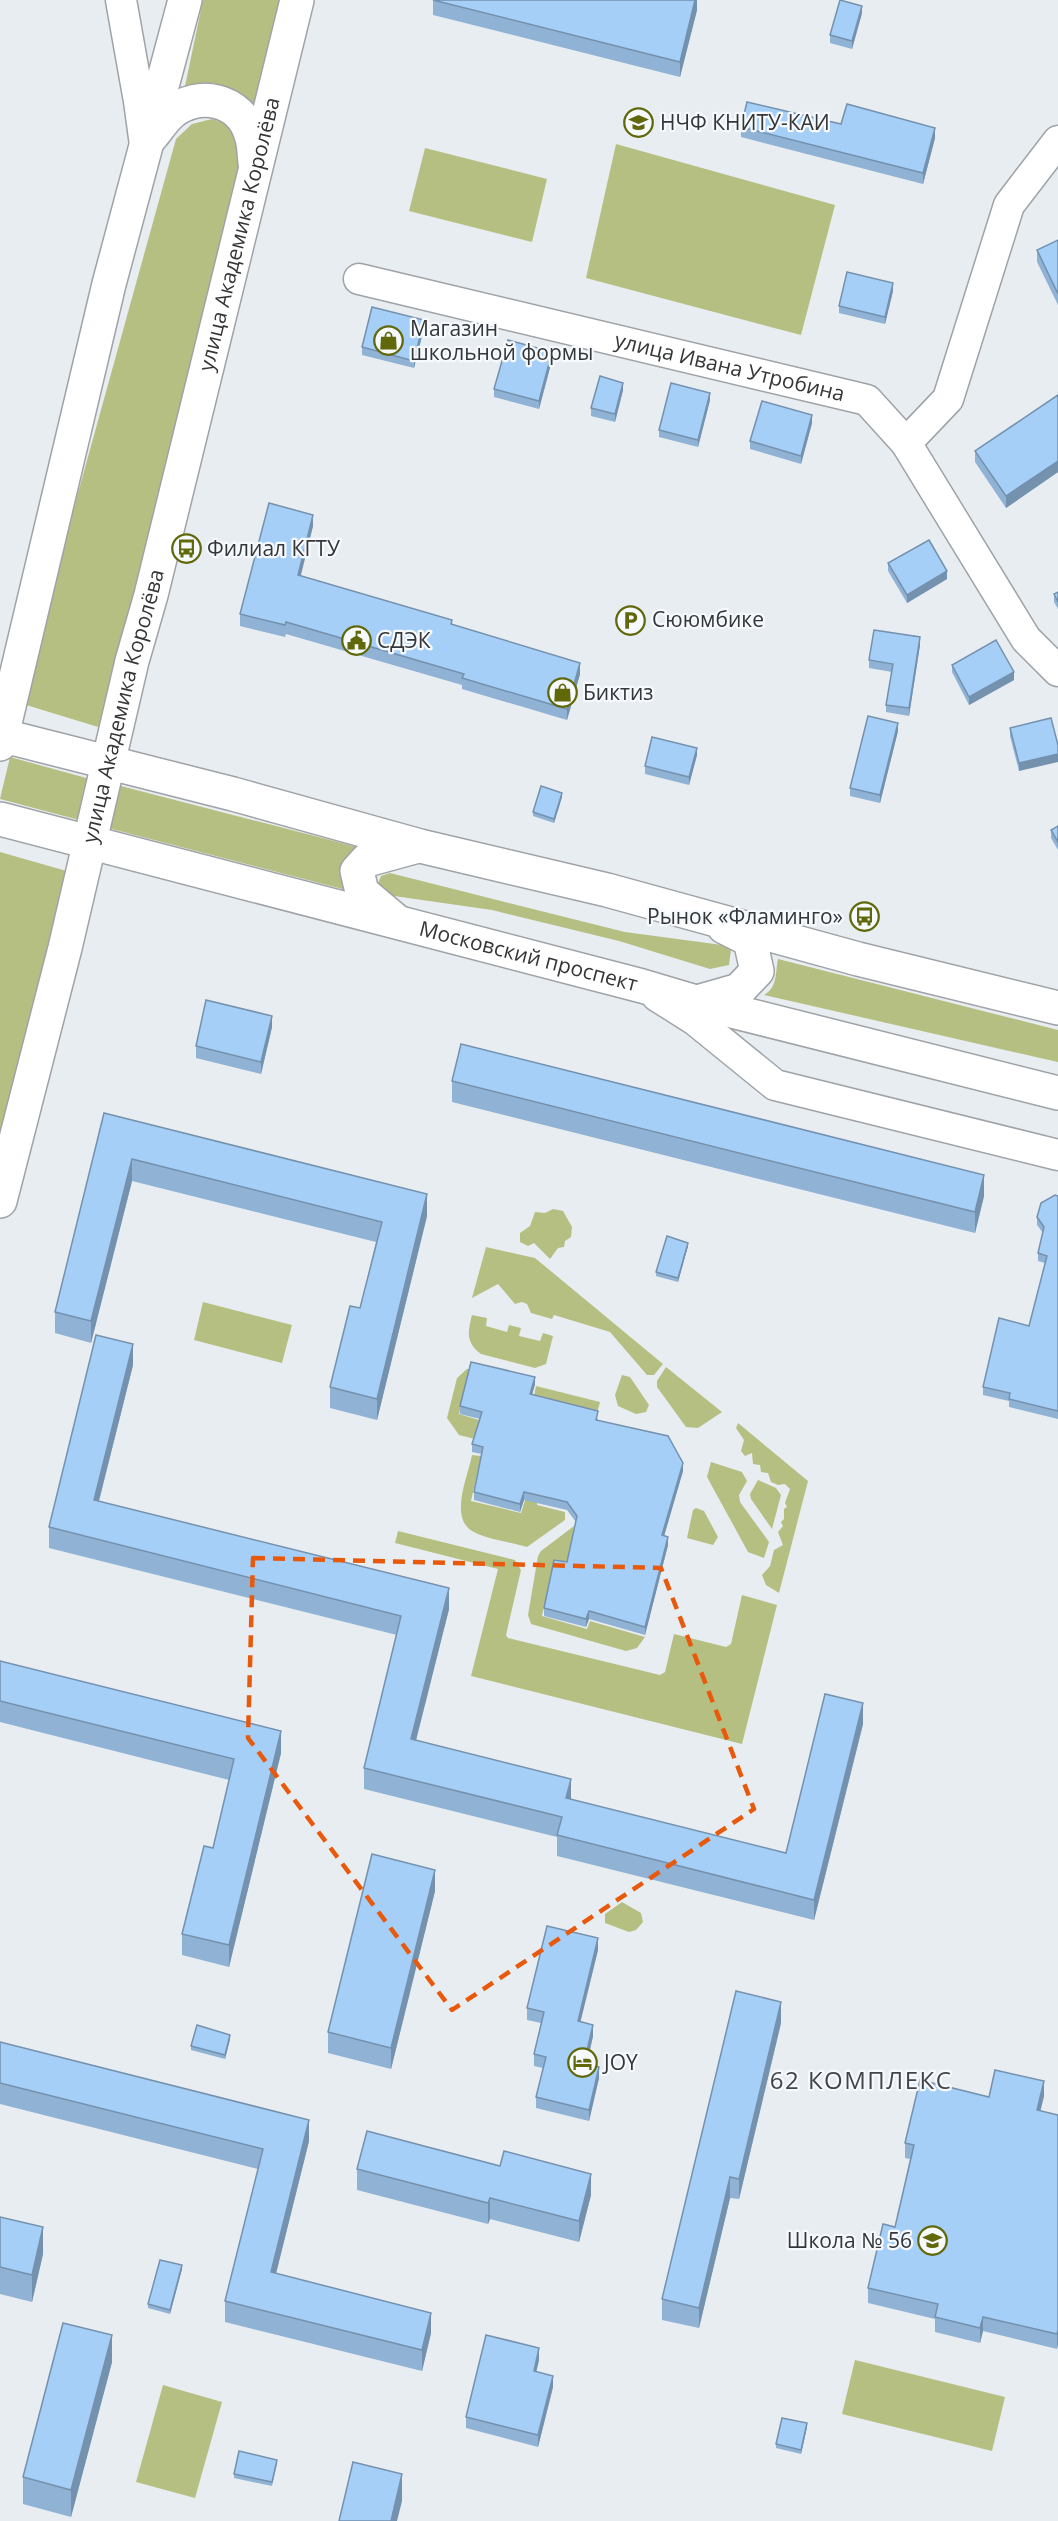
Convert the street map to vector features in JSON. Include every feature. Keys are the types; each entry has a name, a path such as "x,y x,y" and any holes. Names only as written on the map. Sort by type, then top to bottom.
{"main road":[{"path":"185,0 109,284 1,738 108,762 420,846 607,890 858,959 1058,1008"},
{"name":"улица Академика Королёва","path":"0,1201 65,948 108,762 297,0"},
{"path":"147,146 169,114 180,106 196,99 219,101 239,113 251,134 256,168"},
{"name":"Московский проспект","path":"0,819 696,1002 1058,1093"},
{"path":"400,923 362,892 357,872 367,860 420,846"},
{"path":"692,912 750,940 757,971 739,990 696,1002"}],"street":[{"path":"121,0 147,146"},
{"path":"906,443 948,399 1009,205 1058,141"},
{"name":"улица Ивана Утробина","path":"359,279 867,400 906,443 1026,639 1058,671"},
{"path":"642,986 694,1020 775,1085 1058,1155"}],"highlighted area":[{"path":"253,1558 661,1568 754,1809 452,2010 248,1738"}],"green space":[{"path":"203,0 286,0 261,121 184,91"},
{"path":"212,119 230,125 243,157 108,730 23,704 42,623 176,139 192,124"},
{"path":"616,144 835,205 801,335 586,278"},
{"path":"425,148 547,179 532,242 409,211"},
{"path":"10,757 90,779 79,820 0,799"},
{"path":"117,785 361,848 350,891 108,828"},
{"path":"0,852 70,872 0,1146"},
{"path":"390,873 625,932 722,945 731,950 729,965 710,969 619,941 492,910 387,895 380,890 378,883 381,876"},
{"path":"778,959 1058,1030 1058,1062 764,995 774,984"},
{"path":"553,1209 563,1211 572,1227 571,1237 565,1241 564,1247 558,1248 550,1259 534,1243 528,1246 520,1242 520,1233 530,1226 535,1212 545,1213"},
{"path":"486,1247 535,1258 663,1364 654,1375 647,1375 610,1332 554,1315 552,1319 531,1313 527,1304 522,1302 515,1304 498,1284 472,1298"},
{"path":"203,1302 292,1325 282,1363 194,1340"},
{"path":"472,1315 487,1318 486,1326 507,1332 509,1325 521,1328 519,1336 540,1341 543,1333 553,1336 546,1364 535,1368 481,1354 470,1341 469,1326"},
{"path":"666,1367 722,1412 698,1428 686,1427 657,1387 657,1381"},
{"path":"470,1369 459,1414 489,1423 475,1439 459,1435 447,1418 457,1378"},
{"path":"622,1375 630,1377 649,1405 646,1412 636,1414 618,1406 615,1395"},
{"path":"536,1386 600,1402 596,1417 533,1401"},
{"path":"738,1423 808,1481 779,1593 766,1585 762,1575 770,1566 774,1550 783,1545 778,1532 783,1526 781,1522 784,1519 784,1509 787,1507 785,1503 790,1489 785,1484 778,1485 771,1482 768,1473 761,1472 760,1465 753,1464 752,1453 745,1456 741,1451 744,1440 736,1428"},
{"path":"472,1455 481,1456 471,1501 521,1513 527,1494 538,1497 537,1505 565,1512 565,1520 527,1547 476,1533 467,1527 461,1509"},
{"path":"711,1462 742,1472 747,1481 739,1495 740,1502 769,1542 764,1558 748,1552 707,1477"},
{"path":"758,1480 776,1488 781,1495 772,1529 751,1499 750,1494"},
{"path":"696,1508 704,1511 718,1537 713,1545 687,1538 693,1510"},
{"path":"574,1526 569,1558 575,1560 553,1567 542,1616 587,1629 590,1621 645,1637 637,1648 626,1651 531,1624 528,1615 538,1556 541,1551"},
{"path":"398,1531 515,1560 521,1570 506,1635 508,1638 660,1675 665,1672 674,1634 726,1647 731,1644 742,1595 777,1605 742,1744 471,1676 498,1569 395,1543"},
{"path":"622,1902 641,1913 643,1922 636,1930 629,1932 605,1923 605,1914"},
{"path":"855,2360 1005,2397 992,2451 842,2414"},
{"path":"163,2385 222,2402 195,2498 136,2482"}],"building":[{"path":"433,0 695,0 680,62"},
{"path":"840,0 862,6 852,41 830,35"},
{"path":"747,102 841,124 847,104 935,128 923,173 741,127"},
{"path":"1058,240 1058,294 1037,250"},
{"path":"847,272 893,283 885,317 839,306"},
{"path":"372,307 424,320 414,361 362,347"},
{"path":"508,340 552,352 539,401 494,389"},
{"path":"600,376 623,383 615,414 591,408"},
{"path":"671,383 710,393 698,440 659,430"},
{"path":"1058,395 1058,461 1006,496 975,451"},
{"path":"762,401 812,415 801,456 750,441"},
{"path":"269,503 313,515 298,575 452,620 451,624 580,663 567,709 462,678 464,674 286,622 285,625 240,614"},
{"path":"929,540 947,571 907,595 888,563"},
{"path":"874,630 920,637 909,708 886,705 893,664 869,660"},
{"path":"996,640 1014,672 969,697 952,665"},
{"path":"868,716 898,723 880,795 850,788"},
{"path":"1051,718 1058,754 1019,763 1010,728"},
{"path":"652,737 697,748 689,777 645,766"},
{"path":"541,786 562,793 554,819 533,812"},
{"path":"1058,826 1058,842 1051,830"},
{"path":"206,1000 272,1016 261,1062 196,1046"},
{"path":"461,1044 984,1175 975,1212 452,1081"},
{"path":"104,1113 427,1194 377,1399 330,1387 350,1306 360,1308 382,1222 132,1159 91,1321 55,1312"},
{"path":"1055,1195 1058,1196 1058,1411 1009,1399 1010,1393 983,1387 999,1318 1029,1326 1047,1256 1038,1253 1044,1227 1037,1217 1041,1203"},
{"path":"667,1236 688,1243 678,1278 656,1272"},
{"path":"96,1335 133,1344 94,1500 449,1588 411,1739 571,1779 566,1798 786,1853 825,1694 863,1703 814,1900 557,1835 562,1817 364,1768 401,1616 49,1527"},
{"path":"471,1362 535,1377 530,1394 598,1411 596,1420 668,1436 683,1463 662,1535 668,1537 645,1627 589,1611 586,1619 544,1608 554,1560 567,1562 577,1516 567,1502 524,1492 520,1504 474,1492 483,1447 472,1444 482,1412 460,1406"},
{"path":"0,1661 281,1731 229,1945 182,1934 204,1846 213,1848 234,1759 0,1701"},
{"path":"372,1854 435,1870 391,2048 328,2032"},
{"path":"547,1926 598,1938 578,2021 593,2025 584,2063 599,2067 589,2110 536,2097 546,2057 534,2054 544,2012 527,2008"},
{"path":"736,1991 781,2002 739,2179 730,2177 699,2308 662,2299"},
{"path":"197,2025 230,2035 225,2055 191,2046"},
{"path":"0,2042 309,2120 271,2272 431,2313 422,2350 225,2301 263,2149 0,2083"},
{"path":"995,2070 1044,2081 1037,2110 1058,2115 1057,2334 983,2317 980,2328 935,2317 938,2304 868,2288 883,2224 895,2227 914,2145 905,2143 920,2080 989,2097"},
{"path":"367,2131 500,2166 504,2151 591,2174 579,2221 490,2198 488,2203 357,2169"},
{"path":"0,2217 43,2227 32,2275 0,2267"},
{"path":"160,2260 182,2265 170,2310 148,2304"},
{"path":"63,2323 112,2335 71,2490 23,2477"},
{"path":"486,2335 539,2348 534,2371 553,2376 538,2435 466,2417"},
{"path":"782,2418 807,2423 801,2450 776,2444"},
{"path":"239,2451 277,2460 272,2482 234,2474"},
{"path":"353,2462 402,2474 391,2521 339,2521"}],"place":[{"name":"НЧФ КНИТУ-КАИ","path":"639,123"},
{"name":"Магазин школьной формы","path":"389,341"},
{"name":"Филиал КГТУ","path":"186,549"},
{"name":"Сююмбике","path":"631,620"},
{"name":"СДЭК","path":"356,641"},
{"name":"Биктиз","path":"562,693"},
{"name":"Рынок «Фламинго»","path":"864,917"},
{"name":"JOY","path":"583,2063"},
{"name":"Школа № 56","path":"933,2241"}],"district":[{"name":"62 КОМПЛЕКС","path":"861,2081"}]}
